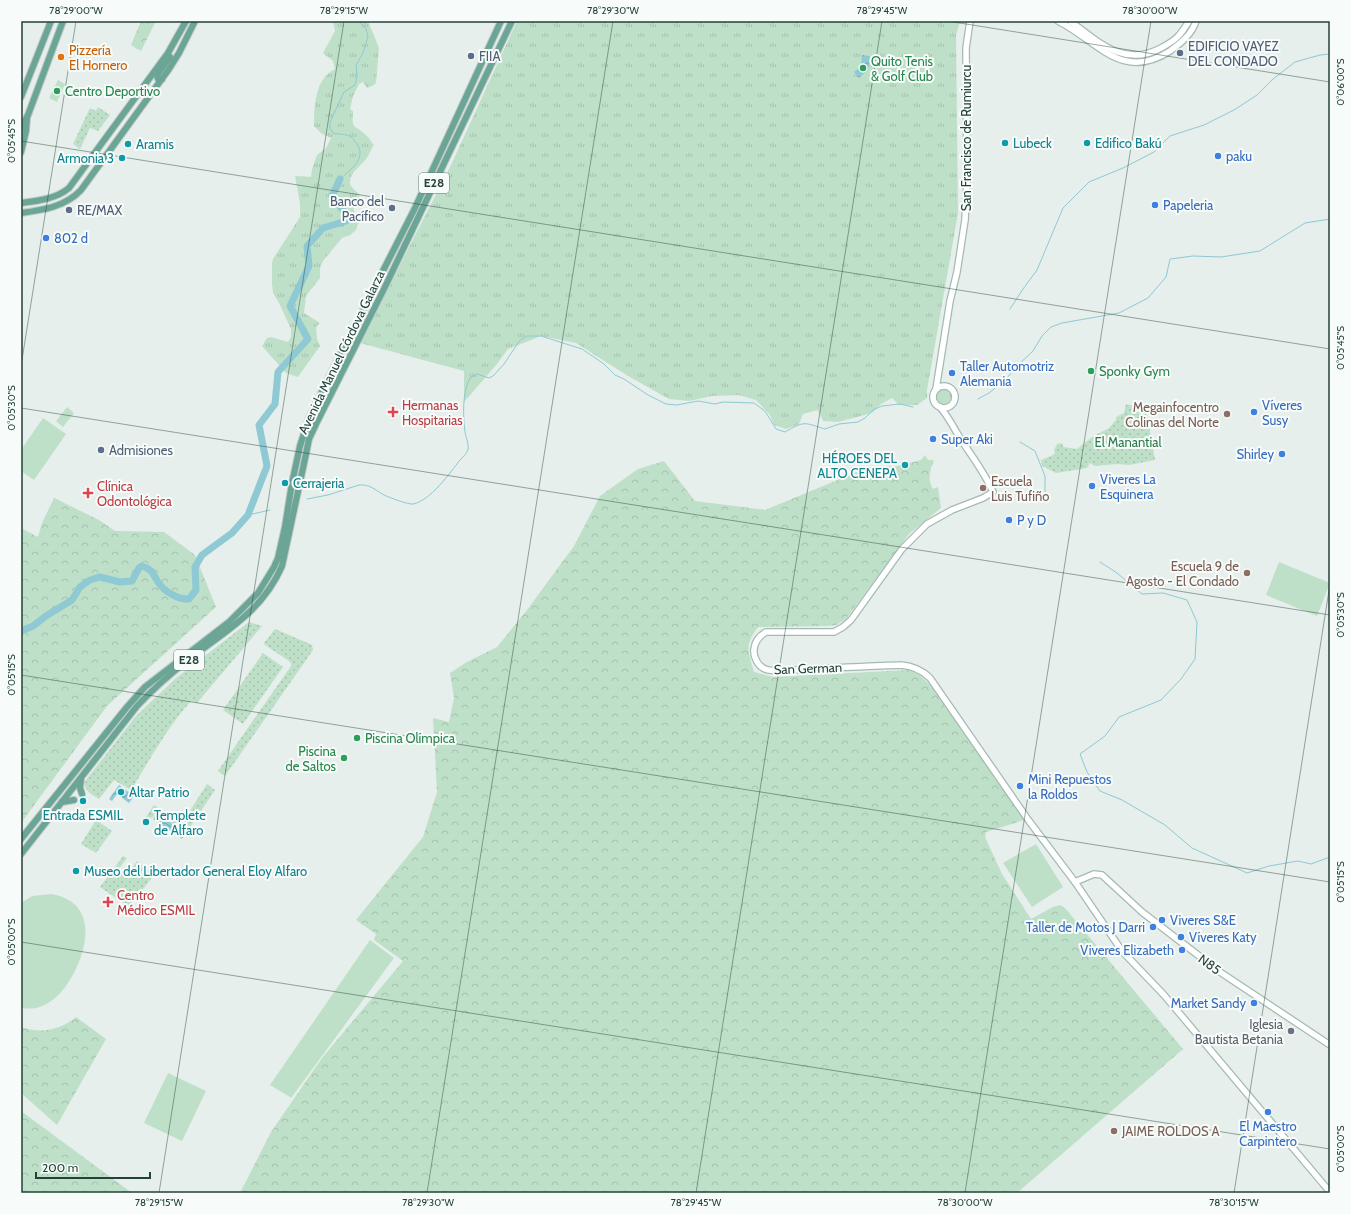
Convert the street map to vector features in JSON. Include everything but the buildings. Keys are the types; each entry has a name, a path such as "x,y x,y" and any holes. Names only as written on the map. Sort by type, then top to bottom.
{"main road":[{"path":"21,98 52,21"},
{"path":"21,128 28,115 63,21"},
{"path":"21,203 32,202 58,195 69,188 168,53 186,21"},
{"path":"21,213 44,210 66,202 77,195 162,80 179,54 195,21"},
{"name":"Avenida Manuel Córdova Galarza","path":"294,496 300,446 309,418 348,338 402,235 501,21"},
{"name":"Avenida Manuel Córdova Galarza","path":"21,854 125,720 150,692 186,662 247,616 270,589 282,566 294,496 309,439 384,289 512,21"},
{"name":"San Francisco de Rumiurcu","path":"936,388 965,220 967,181 966,48 970,21"},
{"path":"1058,21 1107,54 1116,58 1137,62 1147,61 1161,56 1181,44 1196,21"},
{"path":"1070,21 1107,48 1122,54 1137,56 1146,55 1176,40 1189,21"},
{"path":"162,80 158,79 157,75 173,52 176,38"},
{"path":"21,152 28,115"},
{"path":"447,137 455,140"},
{"path":"426,184 432,187"},
{"path":"348,338 356,344"},
{"path":"939,374 946,386"},
{"path":"940,386 950,387 954,391 954,402 951,406 951,421 940,407 935,404 932,398 936,388 940,386"},
{"path":"940,407 947,408 951,406"},
{"name":"San German","path":"951,421 993,492 952,510 927,524 902,549 851,620 843,627 834,632 766,632 756,642 754,656 759,665 767,670 902,665 915,668 925,673 1075,882"},
{"name":"Avenida Manuel Córdova Galarza","path":"21,839 127,707 145,687 229,622 258,593 274,567 288,527"},
{"path":"81,778 80,788 82,794"},
{"path":"62,802 74,800"},
{"name":"N85","path":"1075,882 1098,874 1102,875 1142,912 1220,972 1330,1045"},
{"path":"1075,882 1122,951 1173,1006 1330,1192"}],"green space":[{"path":"141,21 156,21 141,51 131,45"},
{"path":"331,21 368,21 379,48 376,83 367,88 363,82 359,84 353,96 350,109 353,111 354,126 367,136 374,145 366,159 353,173 350,179 352,187 360,195 352,202 355,214 359,221 356,230 350,235 342,238 323,261 320,268 320,278 306,296 304,313 320,323 316,327 317,339 320,346 298,377 286,373 262,346 267,338 271,337 288,342 291,337 291,329 273,293 272,263 273,259 300,217 300,203 295,176 311,177 317,155 326,148 331,138 321,133 314,126 314,110 317,94 323,79 335,69 333,61 323,53 335,31 333,22"},
{"path":"517,21 960,21 956,35 958,213 927,390 927,398 917,405 899,405 892,398 881,404 872,413 838,422 823,421 818,410 803,414 799,424 786,429 774,425 770,415 756,400 738,395 712,396 689,401 669,399 628,376 576,343 541,336 508,349 464,402 464,371 360,343 451,165"},
{"name":"Centro Deportivo","path":"58,80 65,84 57,102 49,98"},
{"path":"98,107 110,115 98,131 90,128 80,149 73,144 90,108 96,111"},
{"path":"941,388 947,388 952,393 950,402 947,404 941,404 936,399 936,393"},
{"name":"El Manantial","path":"1126,404 1146,409 1155,460 1129,465 1117,464 1095,466 1090,463 1087,468 1056,473 1042,466 1041,460 1055,454 1054,450 1057,444 1062,443 1063,447 1077,449 1092,437 1109,428 1116,420 1116,417 1124,413"},
{"path":"67,407 74,413 63,427 56,421"},
{"path":"43,418 66,434 34,480 21,471 21,450"},
{"path":"925,455 928,460 934,460 930,471 930,482 933,489 938,487 941,508 909,534 846,619 836,625 828,626 758,627 748,648 754,672 773,677 908,670 919,674 933,688 1024,820 986,832 985,837 1002,874 1031,919 1053,907 1060,905 1065,908 1183,1049 1017,1193 240,1193 271,1132 322,1058 403,961 374,940 376,934 356,920 423,837 437,792 433,718 449,722 454,698 450,673 467,662 497,647 527,610 574,546 600,496 638,469 664,461 695,501 765,510 869,467 897,466 921,460"},
{"path":"54,498 99,520 115,531 164,532 195,555 216,607 107,706 21,823 21,528 38,537 42,523"},
{"path":"1279,562 1330,583 1317,616 1266,595"},
{"path":"249,622 262,626 197,703 191,701 174,722 131,790 114,780 99,799 88,791 85,786 86,780 136,716 176,678"},
{"path":"275,629 312,645 313,650 225,776 218,771 291,666 289,661 264,643"},
{"path":"263,653 283,667 243,724 223,710"},
{"path":"207,784 215,790 182,839 178,836 181,830 157,812 152,818 146,817 154,805 181,825"},
{"path":"96,820 112,831 96,853 81,844"},
{"path":"1036,844 1063,887 1032,907 1003,863"},
{"path":"123,856 127,858 118,870 126,876 137,861 154,875 129,907 100,887"},
{"path":"51,894 65,898 75,905 82,914 85,925 83,949 74,973 57,997 40,1007 21,1008 21,903 32,896"},
{"path":"370,940 394,958 291,1098 270,1085"},
{"path":"76,1017 106,1039 57,1125 21,1093 21,1027 36,1030 50,1030 64,1025"},
{"path":"168,1073 206,1091 182,1141 144,1123"},
{"path":"21,1111 132,1193 21,1193"}],"water":[{"name":"Quito Tenis & Golf Club","path":"862,55 870,56 868,70 859,78 854,72 861,66"},
{"path":"119,785 134,796 129,803 117,794 112,801 109,799"},
{"path":"157,813 181,830 177,836 153,819"}],"waterway":[{"path":"340,179 356,164 360,155 360,149 352,138 346,135 333,133 330,128 330,122 344,92 355,85 357,76 356,65 363,53 368,37 366,29 359,21"},
{"path":"1010,309 1037,270 1063,208 1089,182 1123,168 1154,152 1170,136 1204,125 1234,110 1257,95 1273,79 1295,62 1320,55 1330,54"},
{"path":"21,631 33,626 72,600 80,587 90,580 100,577 120,582 132,581 139,568 142,566 149,570 158,583 174,596 189,599 196,590 195,567 202,555 232,533 248,515 267,466 259,425 275,404 278,372 308,339 290,306 309,266 307,246 323,228 346,221 346,214 332,196 340,179"},
{"path":"978,399 989,393 1006,379 1033,351 1042,336 1051,327 1062,323 1119,313 1148,298 1166,277 1170,259 1193,256 1221,257 1260,251 1305,223 1330,219"},
{"path":"307,499 328,495 359,485 366,485 386,496 407,503 413,504 426,498 445,479 468,450 464,425 464,404 467,384 470,378 477,374 489,378 493,376 504,364 520,340 527,336 541,336 582,349 604,364 615,375 666,404 677,405 698,401 715,404 723,402 754,403 765,411 776,429 785,432 801,424 809,424 825,429 839,424 858,422 865,418 873,410 882,406 900,404 913,407"},
{"path":"1020,442 1035,451 1045,476 1045,492"},
{"path":"248,515 270,510"},
{"path":"1100,562 1117,573 1142,594 1163,593 1187,600 1197,622 1195,659 1181,679 1161,700 1119,717 1105,736 1080,754 1087,772 1100,791 1122,800 1165,825 1192,848 1247,873 1269,866 1298,861 1311,864 1330,857"}],"place":[{"name":"EDIFICIO VAYEZ DEL CONDADO","path":"1180,53"},
{"name":"FIIA","path":"471,56"},
{"name":"Pizzería El Hornero","path":"61,57"},
{"name":"Quito Tenis & Golf Club","path":"863,68"},
{"name":"Centro Deportivo","path":"57,91"},
{"name":"Lubeck","path":"1005,143"},
{"name":"Edifico Bakú","path":"1087,143"},
{"name":"Aramis","path":"128,144"},
{"name":"paku","path":"1218,156"},
{"name":"Armonia 3","path":"122,158"},
{"name":"Papeleria","path":"1155,205"},
{"name":"Banco del Pacífico","path":"392,208"},
{"name":"RE/MAX","path":"69,210"},
{"name":"802 d","path":"46,238"},
{"name":"Sponky Gym","path":"1091,371"},
{"name":"Taller Automotriz Alemania","path":"952,373"},
{"name":"Hermanas Hospitarias","path":"393,412"},
{"name":"Víveres Susy","path":"1254,412"},
{"name":"Megainfocentro Colinas del Norte","path":"1227,414"},
{"name":"Super Aki","path":"933,439"},
{"name":"Admisiones","path":"101,450"},
{"name":"Shirley","path":"1282,454"},
{"name":"HÉROES DEL ALTO CENEPA","path":"905,465"},
{"name":"Cerrajeria","path":"285,483"},
{"name":"Viveres La Esquinera","path":"1092,486"},
{"name":"Escuela Luis Tufiño","path":"983,488"},
{"name":"Clínica Odontológica","path":"88,493"},
{"name":"P y D","path":"1009,520"},
{"name":"Escuela 9 de Agosto - El Condado","path":"1247,573"},
{"name":"Piscina Olímpica","path":"357,738"},
{"name":"Piscina de Saltos","path":"344,758"},
{"name":"Mini Repuestos la Roldos","path":"1020,786"},
{"name":"Altar Patrio","path":"121,792"},
{"name":"Entrada ESMIL","path":"83,801"},
{"name":"Templete de Alfaro","path":"146,822"},
{"name":"Museo del Libertador General Eloy Alfaro","path":"76,871"},
{"name":"Centro Médico ESMIL","path":"108,902"},
{"name":"Viveres S&E","path":"1162,920"},
{"name":"Taller de Motos J Darri","path":"1153,927"},
{"name":"Víveres Katy","path":"1181,937"},
{"name":"Viveres Elizabeth","path":"1182,950"},
{"name":"Market Sandy","path":"1254,1003"},
{"name":"Iglesia Bautista Betania","path":"1291,1031"},
{"name":"El Maestro Carpintero","path":"1268,1112"},
{"name":"JAIME ROLDOS A","path":"1114,1131"}]}
